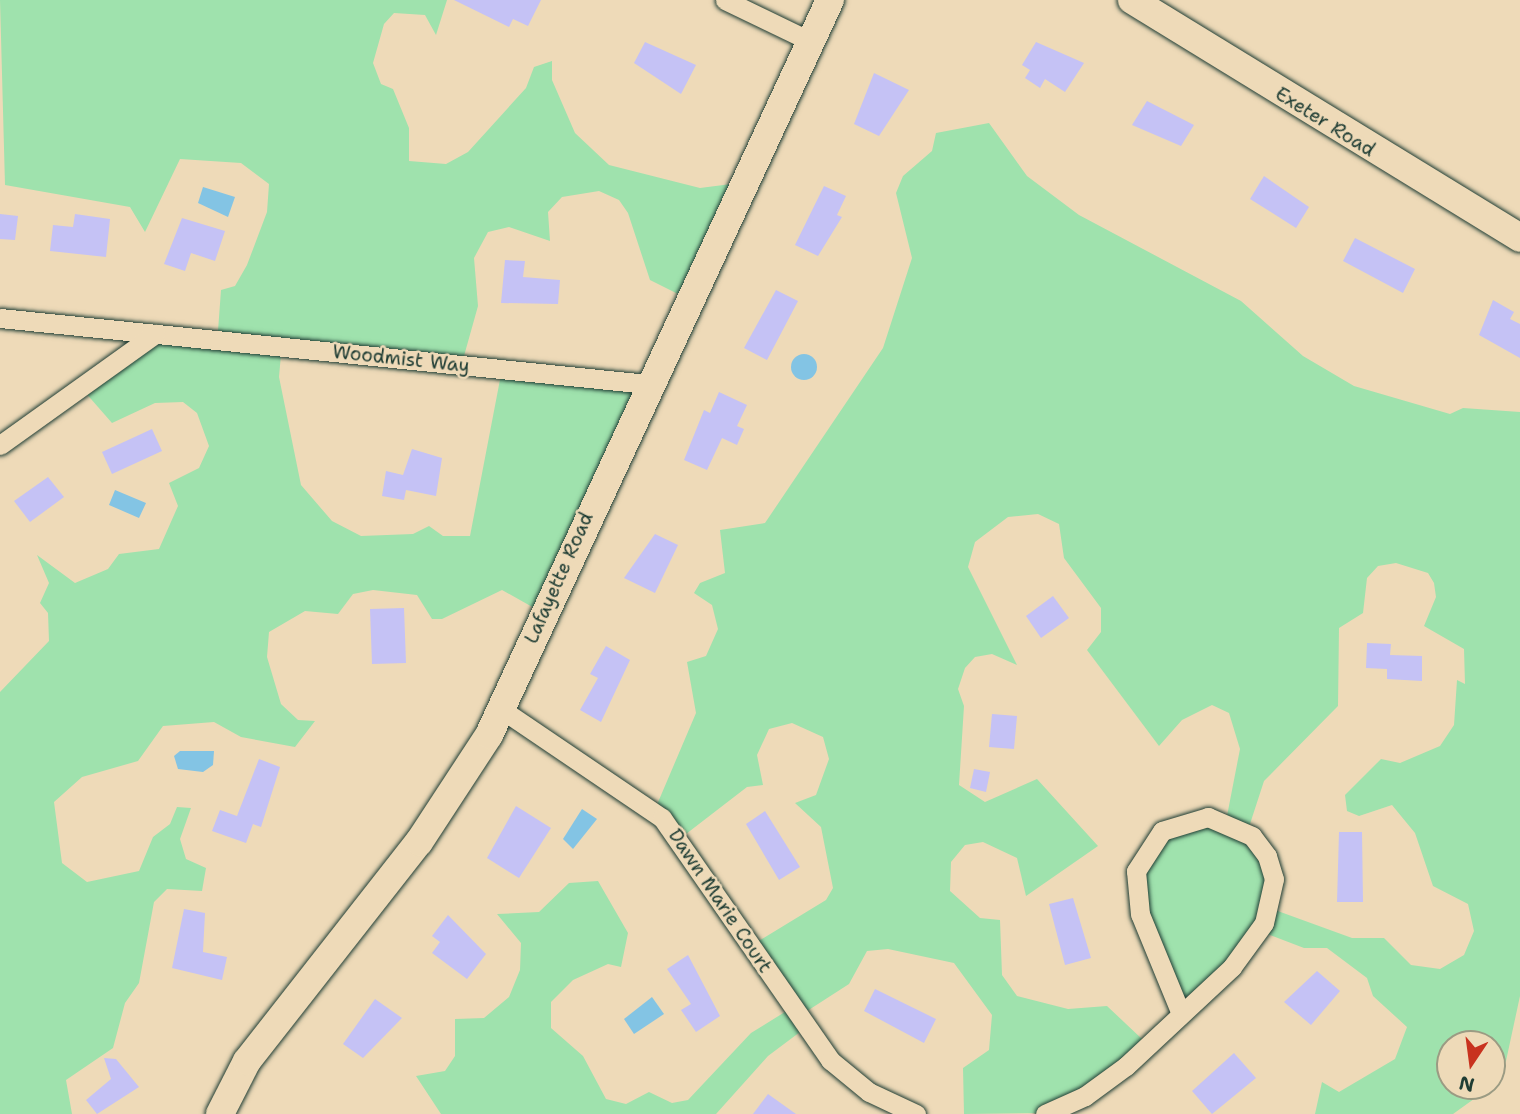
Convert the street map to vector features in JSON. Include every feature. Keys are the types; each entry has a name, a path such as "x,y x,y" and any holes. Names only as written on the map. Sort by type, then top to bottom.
{"street":[{"path":"725,0 810,41"},
{"name":"Lafayette Road","path":"220,1114 247,1060 293,997 453,795 500,709 647,384 830,0"},
{"name":"Exeter Road","path":"1132,0 1520,238"},
{"name":"Woodmist Way","path":"0,318 647,384"},
{"path":"0,445 155,334"},
{"name":"Dawn Marie Court","path":"500,709 662,818 830,1060 869,1092 916,1114"},
{"path":"1045,1114 1106,1082 1181,1014 1252,944 1272,903 1273,879 1261,848 1231,823 1208,817 1162,831 1136,871 1140,914 1181,1014"}],"green space":[{"path":"0,0 447,0 436,35 425,15 394,13 384,24 373,63 381,84 393,89 409,128 409,161 446,164 468,152 526,88 534,67 552,61 552,80 575,133 609,165 700,188 739,183 686,298 650,280 628,213 619,200 599,191 562,197 548,212 550,241 509,227 488,232 474,258 478,306 464,356 282,343 279,377 301,485 332,521 361,536 413,534 429,526 443,536 470,536 503,364 640,388 543,613 502,590 442,619 432,619 417,595 373,590 353,594 338,614 305,611 269,632 267,657 281,704 298,720 315,721 295,747 241,737 214,722 163,726 138,761 82,777 54,802 62,863 87,882 139,871 153,837 170,824 177,807 191,808 180,839 186,859 206,868 202,891 167,889 154,902 139,983 125,1003 113,1048 66,1080 72,1114 0,1114 0,692 49,641 48,613 40,603 49,583 37,555 75,583 108,569 119,554 159,549 178,506 169,483 199,468 209,446 197,413 183,402 155,403 112,423 77,383 129,343 218,331 221,290 235,286 247,265 267,212 269,184 241,163 180,159 145,232 130,207 5,185"},
{"path":"989,123 1027,176 1079,215 1241,301 1303,356 1354,386 1450,414 1463,408 1520,412 1520,996 1506,1061 1506,1030 1436,1030 1436,1100 1472,1100 1453,1114 1315,1114 1322,1082 1339,1092 1395,1059 1407,1027 1373,996 1367,978 1327,948 1304,948 1262,932 1216,979 1177,1002 1136,883 1170,820 1197,811 1227,816 1240,749 1229,713 1212,705 1182,720 1159,746 1087,650 1101,632 1101,608 1064,558 1059,524 1038,514 1008,517 975,542 968,567 1017,665 992,654 975,657 965,668 958,689 964,706 959,785 985,802 1037,779 1098,846 1026,896 1017,858 983,842 965,845 951,862 950,891 980,918 1000,920 1002,975 1017,996 1068,1009 1107,1006 1142,1039 1115,1071 1039,1113 964,1114 963,1068 989,1050 992,1015 954,963 888,949 867,951 849,984 804,1013 808,1026 768,1056 716,1114 441,1114 416,1076 445,1071 455,1056 455,1019 484,1018 509,997 520,970 521,943 497,914 539,912 569,883 598,881 628,933 621,967 608,964 573,980 551,1002 551,1028 583,1056 606,1099 626,1104 649,1092 672,1103 688,1100 751,1033 793,1007 757,942 826,900 833,888 821,827 795,803 816,795 829,759 823,737 792,723 769,729 757,755 763,785 747,787 686,834 656,807 696,713 687,662 706,656 718,629 712,605 694,593 700,583 725,573 720,530 765,523 883,348 912,258 896,193 903,176 932,151 936,133","holes":["1396,563 1428,573 1434,583 1436,597 1424,626 1464,649 1465,684 1457,680 1454,725 1440,746 1400,763 1381,759 1345,795 1347,811 1359,816 1392,805 1415,833 1433,886 1468,904 1474,931 1464,955 1440,969 1411,965 1384,938 1352,938 1275,910 1249,827 1264,781 1338,706 1339,628 1363,613 1367,578 1378,566"]}],"water":[{"path":"203,187 235,197 228,217 198,203"},
{"path":"804,354 813,358 817,367 813,376 804,380 795,376 791,367 795,358"},
{"path":"115,490 146,503 139,518 109,505"},
{"path":"180,751 214,751 213,765 203,772 178,769 174,756"},
{"path":"582,809 597,819 573,849 563,839"},
{"path":"652,997 664,1014 634,1034 624,1019"}],"building":[{"path":"454,0 541,0 528,26 513,19 509,27"},
{"path":"645,42 696,65 681,94 634,63"},
{"path":"1036,42 1084,63 1065,92 1045,79 1040,88 1025,78 1030,70 1022,65"},
{"path":"874,73 909,90 879,136 854,124"},
{"path":"1147,101 1194,125 1181,146 1132,125"},
{"path":"1264,176 1309,207 1296,228 1250,199"},
{"path":"824,186 846,196 837,215 842,217 818,256 795,245"},
{"path":"0,214 18,216 15,240 0,239"},
{"path":"75,214 110,219 106,257 50,251 53,225 73,227"},
{"path":"182,218 225,231 215,261 191,253 185,271 164,264"},
{"path":"1355,238 1415,269 1403,293 1343,261"},
{"path":"505,260 525,261 523,277 560,280 558,304 501,303"},
{"path":"776,290 798,301 767,360 744,348"},
{"path":"1493,300 1514,312 1510,319 1520,324 1520,358 1479,335"},
{"path":"719,392 747,405 737,426 744,429 737,445 722,438 707,470 684,460 704,410 710,413"},
{"path":"152,429 162,451 112,474 102,452"},
{"path":"412,449 442,458 436,496 406,490 404,500 382,496 386,471 403,475"},
{"path":"48,477 64,497 30,522 14,501"},
{"path":"655,534 678,545 655,593 624,578"},
{"path":"1053,596 1069,618 1041,638 1026,616"},
{"path":"404,608 406,663 372,664 370,609"},
{"path":"1367,643 1391,644 1390,655 1422,656 1422,681 1387,679 1387,669 1366,668"},
{"path":"606,646 630,660 601,722 580,710 598,678 590,674"},
{"path":"992,714 1017,716 1014,749 989,747"},
{"path":"259,759 280,767 261,827 253,824 246,843 212,831 220,810 237,816"},
{"path":"974,769 990,772 986,792 970,788"},
{"path":"516,806 551,828 519,878 487,858"},
{"path":"765,811 800,867 779,880 746,824"},
{"path":"1339,832 1362,832 1363,902 1337,902"},
{"path":"1073,898 1091,958 1065,965 1049,904"},
{"path":"184,909 205,913 203,952 227,957 222,980 172,968"},
{"path":"448,915 486,954 467,979 432,953 440,942 432,936"},
{"path":"688,955 720,1016 696,1032 681,1010 691,1004 667,969"},
{"path":"1317,971 1340,991 1311,1025 1284,1002"},
{"path":"875,989 936,1019 924,1043 864,1011"},
{"path":"375,999 402,1018 363,1058 343,1044"},
{"path":"1234,1053 1256,1078 1212,1114 1192,1091"},
{"path":"104,1058 116,1059 139,1087 97,1114 86,1100 111,1079"},
{"path":"768,1094 796,1114 753,1114"}]}
